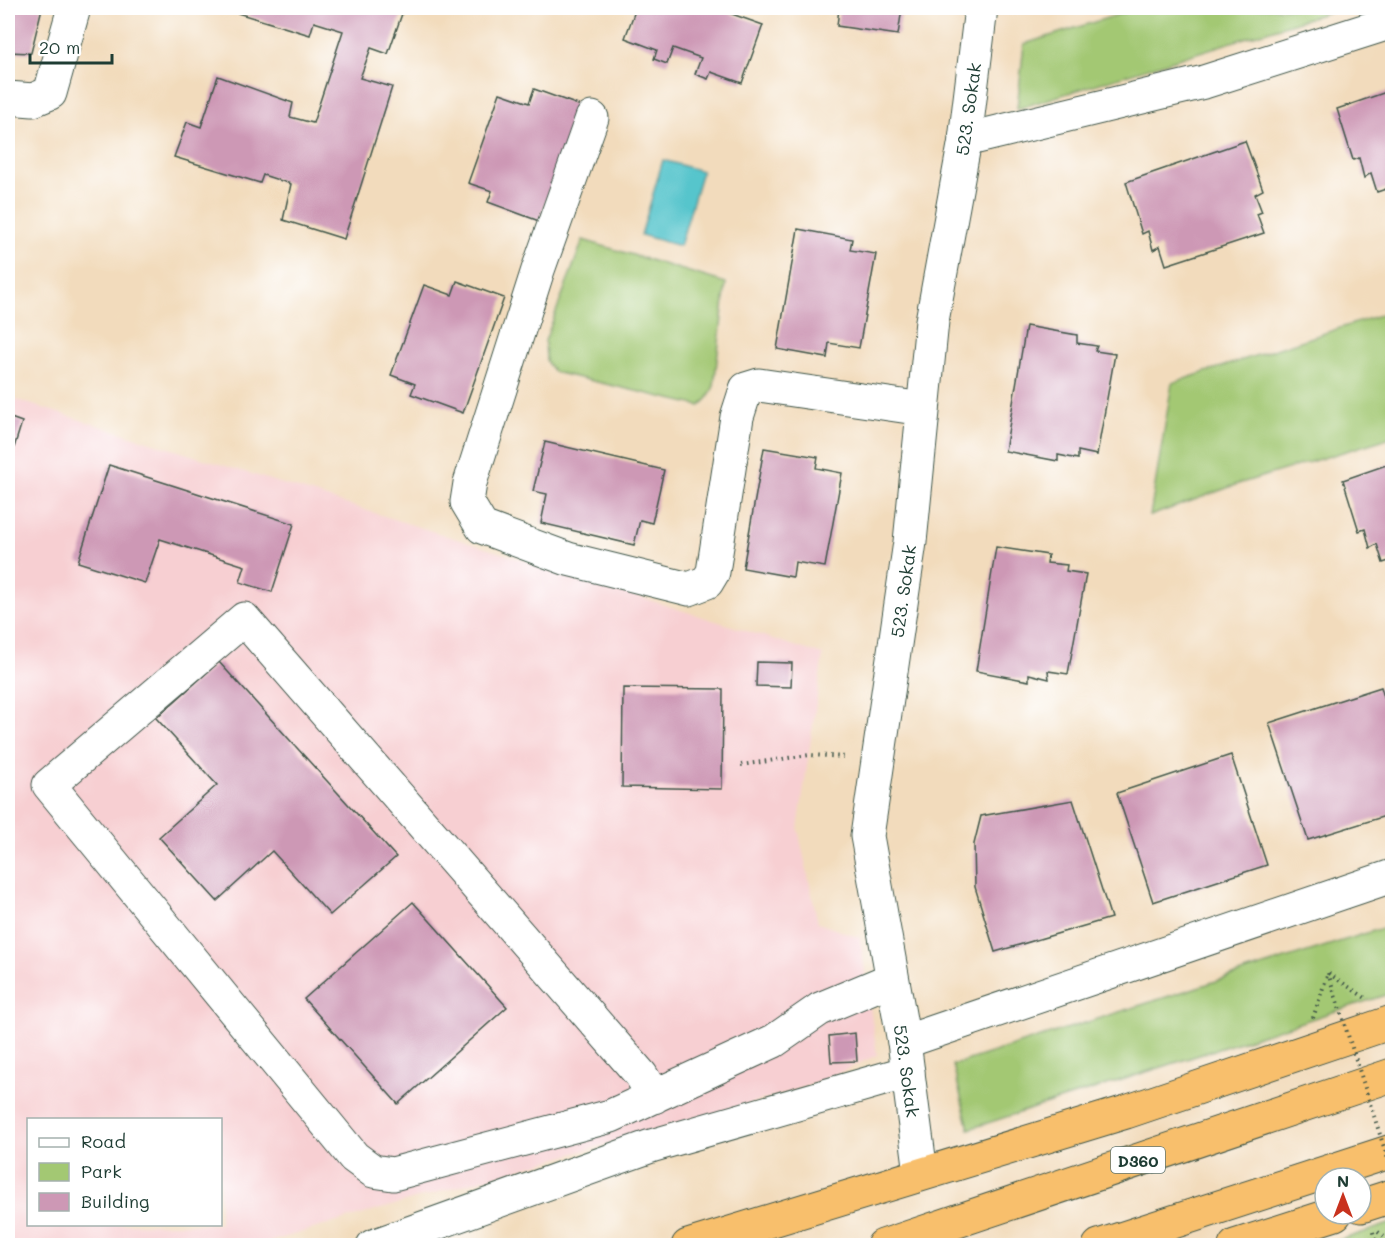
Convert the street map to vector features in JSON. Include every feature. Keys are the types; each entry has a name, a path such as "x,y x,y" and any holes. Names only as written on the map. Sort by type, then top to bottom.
{"highway":[{"path":"688,1245 1126,1112 1384,1013"},
{"name":"D360","path":"883,1245 1392,1075"},
{"path":"1099,1245 1392,1151"},
{"path":"1373,1202 1392,1196"},
{"path":"1235,1245 1313,1221"},
{"path":"860,1245 924,1232"}],"street":[{"path":"8,98 33,100 50,93 74,8"},
{"name":"523. Sokak","path":"921,1173 906,1057 867,836 910,542 932,321 965,140 981,8"},
{"path":"965,140 1204,82 1392,22"},
{"path":"592,118 538,270 470,483 467,502 482,527 568,560 689,589 706,582 713,572 737,417 746,389 759,385 923,409"},
{"path":"654,1097 641,1075 244,619 49,785 354,1157 373,1171 393,1174 611,1116 654,1097 774,1041 820,1009 892,979"},
{"path":"373,1245 906,1057 1392,876"}],"path":[{"path":"741,765 809,755 878,758"},
{"path":"1328,973 1384,1013"},
{"path":"1311,1024 1328,973"},
{"path":"1328,973 1392,1172"},
{"path":"1376,1245 1372,1228 1392,1243"}],"shaded area":[{"path":"8,397 823,655 798,829 818,923 860,938 877,1055 820,1082 780,1095 259,1245 8,1245"}],"green space":[{"path":"1139,8 1341,8 1017,109 1024,44"},
{"path":"583,240 726,283 714,386 708,398 700,406 554,372 546,361 545,341"},
{"path":"1392,311 1392,437 1238,484 1150,516 1172,383"},
{"path":"1392,925 1392,993 969,1129 953,1065"},
{"path":"1392,1223 1392,1245 1325,1245"}],"water":[{"path":"663,160 702,171 680,246 641,235"}],"building":[{"path":"8,8 42,8 31,53 8,52"},
{"path":"221,8 404,8 388,54 371,48 360,78 392,87 344,239 283,220 291,184 263,175 260,183 174,157 187,122 201,127 218,76 293,103 290,117 313,123 343,31 314,22 310,35"},
{"path":"636,8 715,8 763,25 742,83 711,72 708,79 695,74 701,58 673,48 667,64 654,59 657,50 625,38"},
{"path":"839,8 902,8 898,35 837,26"},
{"path":"534,89 581,106 539,221 488,202 492,191 468,183 500,93 529,103"},
{"path":"1392,90 1392,187 1377,192 1371,173 1364,178 1359,158 1353,160 1337,109"},
{"path":"1245,141 1263,190 1255,194 1262,212 1257,214 1264,233 1166,265 1160,246 1153,250 1148,231 1142,234 1126,182"},
{"path":"798,229 852,239 850,250 876,254 859,348 829,343 827,358 777,349"},
{"path":"457,281 504,298 463,413 411,394 415,384 391,375 424,285 452,295"},
{"path":"1026,326 1077,335 1077,343 1097,346 1095,351 1115,354 1097,455 1078,451 1078,459 1058,455 1058,461 1005,451"},
{"path":"8,417 22,422 8,467"},
{"path":"545,442 664,470 652,523 640,520 634,545 541,523 547,494 533,491"},
{"path":"764,448 818,457 816,468 842,473 825,567 795,562 793,577 743,568"},
{"path":"1392,463 1392,560 1383,563 1377,544 1370,548 1365,529 1359,531 1343,480"},
{"path":"109,465 294,524 272,592 240,582 245,566 160,539 145,583 78,562"},
{"path":"996,547 1048,555 1047,563 1067,565 1066,571 1086,574 1068,674 1048,671 1049,679 1029,674 1029,681 976,671"},
{"path":"219,662 396,857 330,915 272,851 217,901 159,837 217,785 156,718"},
{"path":"757,662 792,663 791,687 756,686"},
{"path":"1381,687 1392,723 1392,814 1308,840 1269,723"},
{"path":"623,688 723,689 722,789 622,787"},
{"path":"1231,755 1267,865 1153,902 1117,793"},
{"path":"1073,800 1111,918 995,952 975,887 974,844 981,816"},
{"path":"413,902 507,1007 398,1104 304,999"},
{"path":"855,1033 857,1061 831,1062 829,1036"}]}
